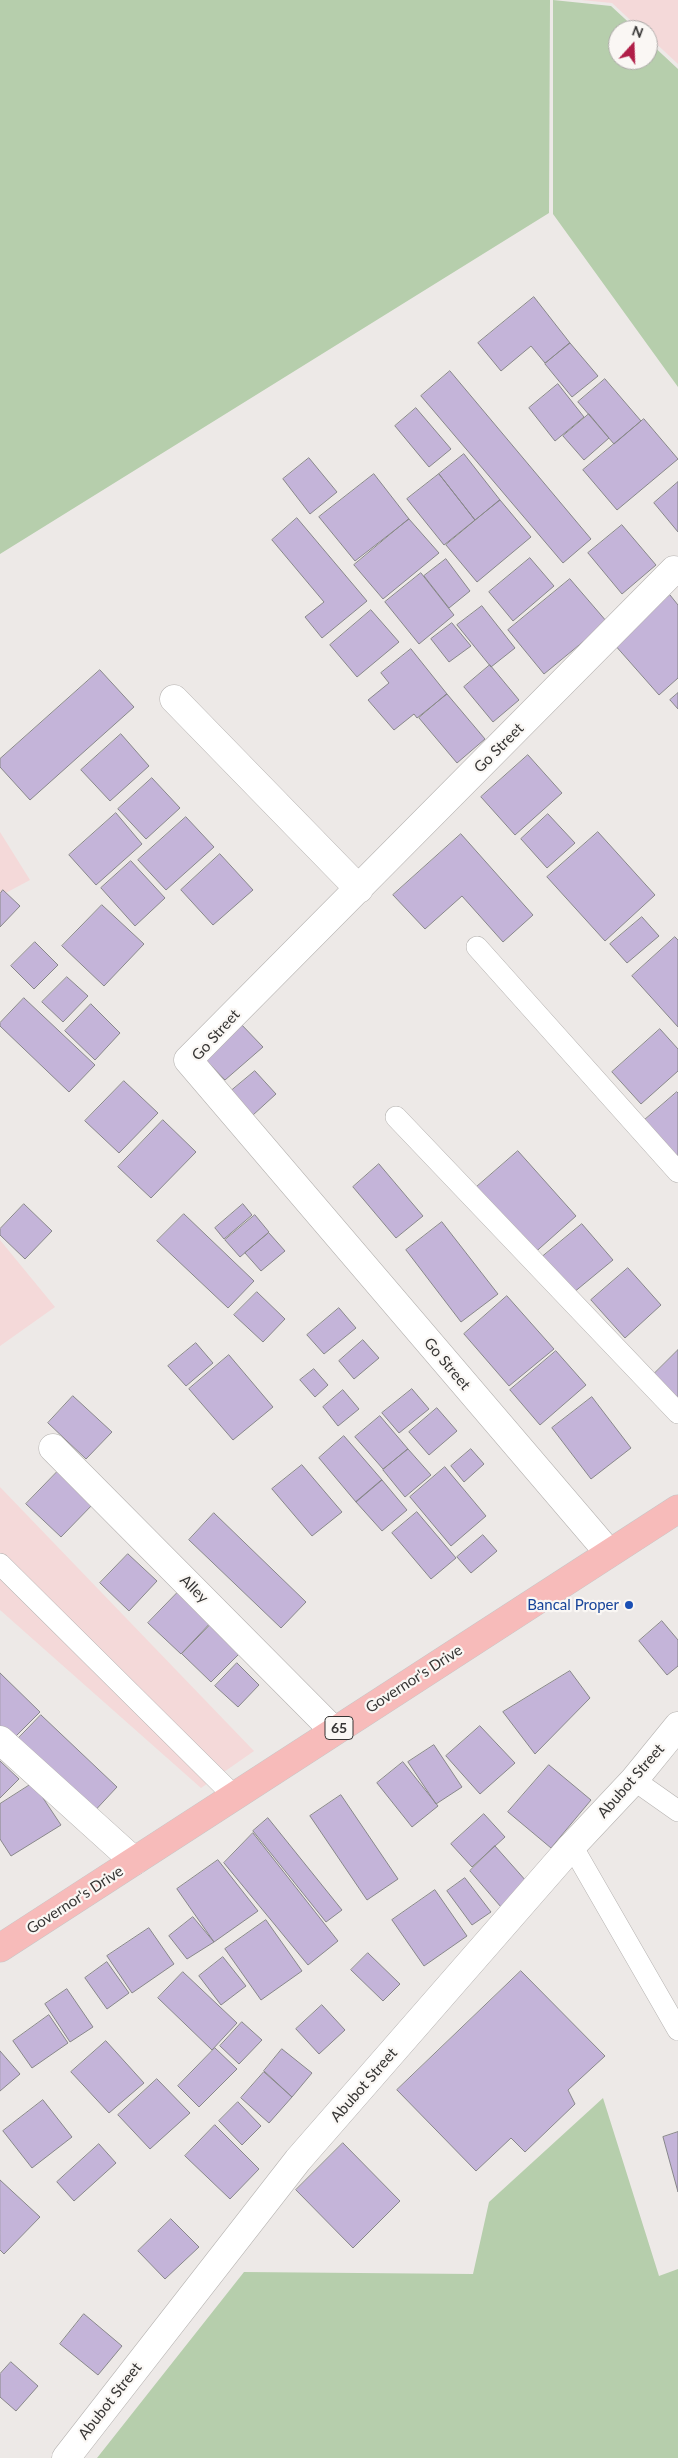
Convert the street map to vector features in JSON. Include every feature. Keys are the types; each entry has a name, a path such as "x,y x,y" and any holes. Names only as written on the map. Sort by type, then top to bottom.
{"highway":[{"name":"Governor's Drive","path":"0,1948 678,1508"}],"street":[{"name":"Go Street","path":"609,1553 188,1060 674,570"},
{"path":"174,698 359,889"},
{"name":"Alley","path":"53,1448 334,1731"},
{"name":"Abubot Street","path":"66,2458 298,2160 572,1846 634,1780 678,1726"},
{"path":"0,1740 134,1862"}],"lane":[{"path":"477,947 678,1172"},
{"path":"396,1117 678,1413"},
{"path":"0,1564 234,1796"},
{"path":"634,1780 678,1810"},
{"path":"572,1846 678,2030"}],"shaded area":[{"path":"581,0 678,0 678,64 658,45 658,20 630,20 612,3"},
{"path":"0,832 30,880 0,896"},
{"path":"0,1240 55,1307 0,1346"},
{"path":"0,1487 254,1751 201,1788 0,1610"}],"green space":[{"path":"0,0 550,0 549,213 0,554"},
{"path":"553,0 611,6 626,20 608,20 608,70 658,70 658,50 678,69 678,387 553,214"},
{"path":"603,2098 659,2276 678,2269 678,2458 97,2458 244,2272 473,2274 489,2202"}],"building":[{"path":"534,297 570,343 545,363 531,346 501,371 478,343"},
{"path":"570,343 598,376 572,397 545,364"},
{"path":"450,371 591,539 563,563 421,396"},
{"path":"605,379 641,421 614,444 578,402"},
{"path":"558,384 584,417 555,441 529,408"},
{"path":"416,408 451,449 429,467 395,426"},
{"path":"589,414 609,438 584,460 563,436"},
{"path":"644,419 678,459 617,510 583,470"},
{"path":"464,454 500,500 475,520 439,474"},
{"path":"309,458 337,492 310,514 283,479"},
{"path":"374,474 409,519 355,561 319,517"},
{"path":"439,474 475,520 444,545 407,499"},
{"path":"678,482 678,532 654,503"},
{"path":"500,500 531,537 477,582 446,545"},
{"path":"297,518 367,601 322,638 305,617 324,602 272,540"},
{"path":"409,519 439,553 383,599 354,565"},
{"path":"622,525 656,565 622,594 588,553"},
{"path":"530,558 554,586 513,621 489,592"},
{"path":"446,559 470,591 449,608 424,576"},
{"path":"421,573 454,615 419,644 385,602"},
{"path":"570,579 607,622 544,674 508,630"},
{"path":"670,595 678,605 678,678 659,695 614,644"},
{"path":"482,606 515,648 491,667 457,625"},
{"path":"371,610 399,642 357,677 330,645"},
{"path":"452,623 471,646 449,662 431,639"},
{"path":"411,649 447,694 417,718 414,714 394,730 368,700 389,683 381,673"},
{"path":"490,665 519,700 493,722 464,687"},
{"path":"100,670 134,707 30,800 0,767 0,759"},
{"path":"678,693 678,709 670,700"},
{"path":"447,694 485,739 457,763 419,718"},
{"path":"121,734 149,766 110,801 81,770"},
{"path":"528,755 562,793 515,835 481,797"},
{"path":"152,778 180,808 146,839 118,809"},
{"path":"116,813 142,844 96,885 69,855"},
{"path":"548,814 575,843 547,868 521,839"},
{"path":"186,817 214,847 166,890 138,860"},
{"path":"598,832 655,895 605,941 547,877"},
{"path":"461,834 533,915 503,942 462,896 425,929 393,895"},
{"path":"220,854 253,890 213,925 181,890"},
{"path":"131,861 165,898 135,926 101,888"},
{"path":"3,890 20,906 0,927 0,894"},
{"path":"102,905 144,944 104,986 62,946"},
{"path":"642,917 659,936 627,963 610,944"},
{"path":"675,937 678,940 678,1027 632,976"},
{"path":"35,942 58,965 34,989 11,966"},
{"path":"67,977 88,996 63,1022 42,1002"},
{"path":"24,998 95,1065 69,1092 0,1026 0,1023"},
{"path":"91,1004 120,1033 95,1060 65,1031"},
{"path":"239,1022 263,1047 225,1080 202,1056"},
{"path":"660,1029 678,1049 678,1071 641,1104 612,1072"},
{"path":"255,1071 276,1094 253,1115 231,1091"},
{"path":"124,1081 158,1113 119,1153 85,1121"},
{"path":"678,1093 678,1168 640,1124"},
{"path":"163,1120 196,1152 151,1198 118,1167"},
{"path":"518,1151 576,1216 531,1256 472,1191"},
{"path":"379,1164 423,1216 396,1238 353,1187"},
{"path":"24,1204 52,1231 25,1259 0,1235 0,1229"},
{"path":"243,1204 252,1215 224,1239 215,1228"},
{"path":"184,1214 254,1281 228,1308 157,1241"},
{"path":"255,1215 269,1232 240,1257 225,1240"},
{"path":"442,1222 498,1294 461,1322 406,1250"},
{"path":"582,1224 613,1260 573,1293 542,1257"},
{"path":"269,1233 285,1251 261,1271 245,1253"},
{"path":"628,1268 661,1305 625,1338 591,1300"},
{"path":"257,1292 285,1319 263,1342 234,1315"},
{"path":"507,1296 554,1349 509,1386 464,1334"},
{"path":"339,1308 356,1328 324,1354 307,1335"},
{"path":"363,1340 379,1358 354,1379 339,1361"},
{"path":"196,1343 213,1363 186,1386 168,1366"},
{"path":"678,1350 678,1406 650,1378"},
{"path":"556,1351 586,1385 540,1425 510,1390"},
{"path":"229,1355 273,1407 233,1440 189,1389"},
{"path":"314,1369 328,1385 315,1397 300,1380"},
{"path":"412,1389 429,1409 399,1433 382,1413"},
{"path":"343,1390 359,1409 338,1426 323,1407"},
{"path":"73,1396 112,1432 86,1459 48,1423"},
{"path":"592,1397 631,1448 591,1479 552,1428"},
{"path":"437,1408 457,1431 429,1455 409,1432"},
{"path":"380,1416 408,1449 383,1469 355,1437"},
{"path":"344,1436 382,1480 356,1502 319,1458"},
{"path":"408,1449 431,1475 405,1497 383,1470"},
{"path":"471,1449 484,1464 464,1482 451,1466"},
{"path":"302,1465 342,1512 312,1536 272,1489"},
{"path":"445,1467 486,1516 451,1546 410,1497"},
{"path":"60,1469 95,1502 61,1537 26,1504"},
{"path":"382,1480 407,1510 382,1531 356,1502"},
{"path":"417,1512 456,1558 431,1579 392,1533"},
{"path":"214,1513 306,1602 281,1628 189,1540"},
{"path":"483,1535 497,1551 471,1573 457,1557"},
{"path":"128,1554 157,1581 129,1611 100,1583"},
{"path":"183,1587 215,1618 181,1654 148,1623"},
{"path":"216,1619 245,1648 211,1682 182,1654"},
{"path":"662,1621 678,1640 678,1666 667,1675 639,1641"},
{"path":"237,1663 259,1685 238,1707 215,1686"},
{"path":"570,1671 590,1698 535,1754 503,1712"},
{"path":"0,1673 40,1712 13,1739 0,1726"},
{"path":"41,1715 117,1787 90,1816 14,1743"},
{"path":"480,1726 515,1763 480,1794 446,1756"},
{"path":"434,1745 462,1787 436,1804 408,1762"},
{"path":"0,1761 19,1779 0,1798"},
{"path":"403,1762 438,1806 412,1827 377,1783"},
{"path":"549,1765 591,1800 551,1848 508,1812"},
{"path":"33,1783 61,1825 11,1856 0,1839 0,1804"},
{"path":"341,1795 398,1879 367,1900 310,1816"},
{"path":"484,1814 505,1837 472,1867 451,1844"},
{"path":"268,1818 342,1910 326,1922 253,1831"},
{"path":"253,1833 338,1941 308,1965 224,1863"},
{"path":"495,1846 527,1882 501,1907 470,1871"},
{"path":"218,1860 258,1911 214,1942 177,1889"},
{"path":"465,1878 491,1912 472,1925 447,1891"},
{"path":"435,1890 467,1936 424,1966 392,1920"},
{"path":"193,1917 214,1942 187,1959 169,1936"},
{"path":"266,1920 302,1971 261,2000 225,1949"},
{"path":"149,1928 174,1964 132,1993 107,1956"},
{"path":"368,1953 400,1984 383,2001 351,1970"},
{"path":"223,1957 246,1986 221,2005 199,1976"},
{"path":"107,1962 129,1993 107,2009 85,1978"},
{"path":"521,1971 605,2056 568,2090 575,2104 525,2152 511,2138 476,2171 397,2090"},
{"path":"183,1972 237,2023 212,2050 158,1998"},
{"path":"67,1989 93,2027 70,2042 45,2004"},
{"path":"322,2005 345,2030 319,2054 296,2029"},
{"path":"49,2015 68,2043 32,2068 13,2041"},
{"path":"242,2022 262,2040 239,2064 220,2046"},
{"path":"106,2041 144,2083 109,2113 71,2072"},
{"path":"215,2048 237,2069 199,2107 178,2086"},
{"path":"282,2049 312,2073 292,2097 264,2071"},
{"path":"0,2051 20,2074 0,2091"},
{"path":"264,2072 292,2097 269,2123 241,2098"},
{"path":"157,2079 190,2113 150,2149 118,2115"},
{"path":"43,2100 72,2137 32,2168 3,2131"},
{"path":"238,2102 261,2126 242,2145 219,2121"},
{"path":"215,2125 259,2169 230,2199 185,2156"},
{"path":"678,2132 678,2192 663,2137"},
{"path":"343,2143 400,2201 353,2248 296,2190"},
{"path":"99,2144 116,2163 74,2201 57,2182"},
{"path":"0,2180 40,2217 4,2254 0,2250"},
{"path":"171,2219 199,2247 165,2279 138,2251"},
{"path":"84,2314 122,2346 98,2375 60,2344"},
{"path":"11,2362 38,2386 16,2411 0,2397 0,2374"}],"place":[{"name":"Bancal Proper","path":"629,1605"}]}
